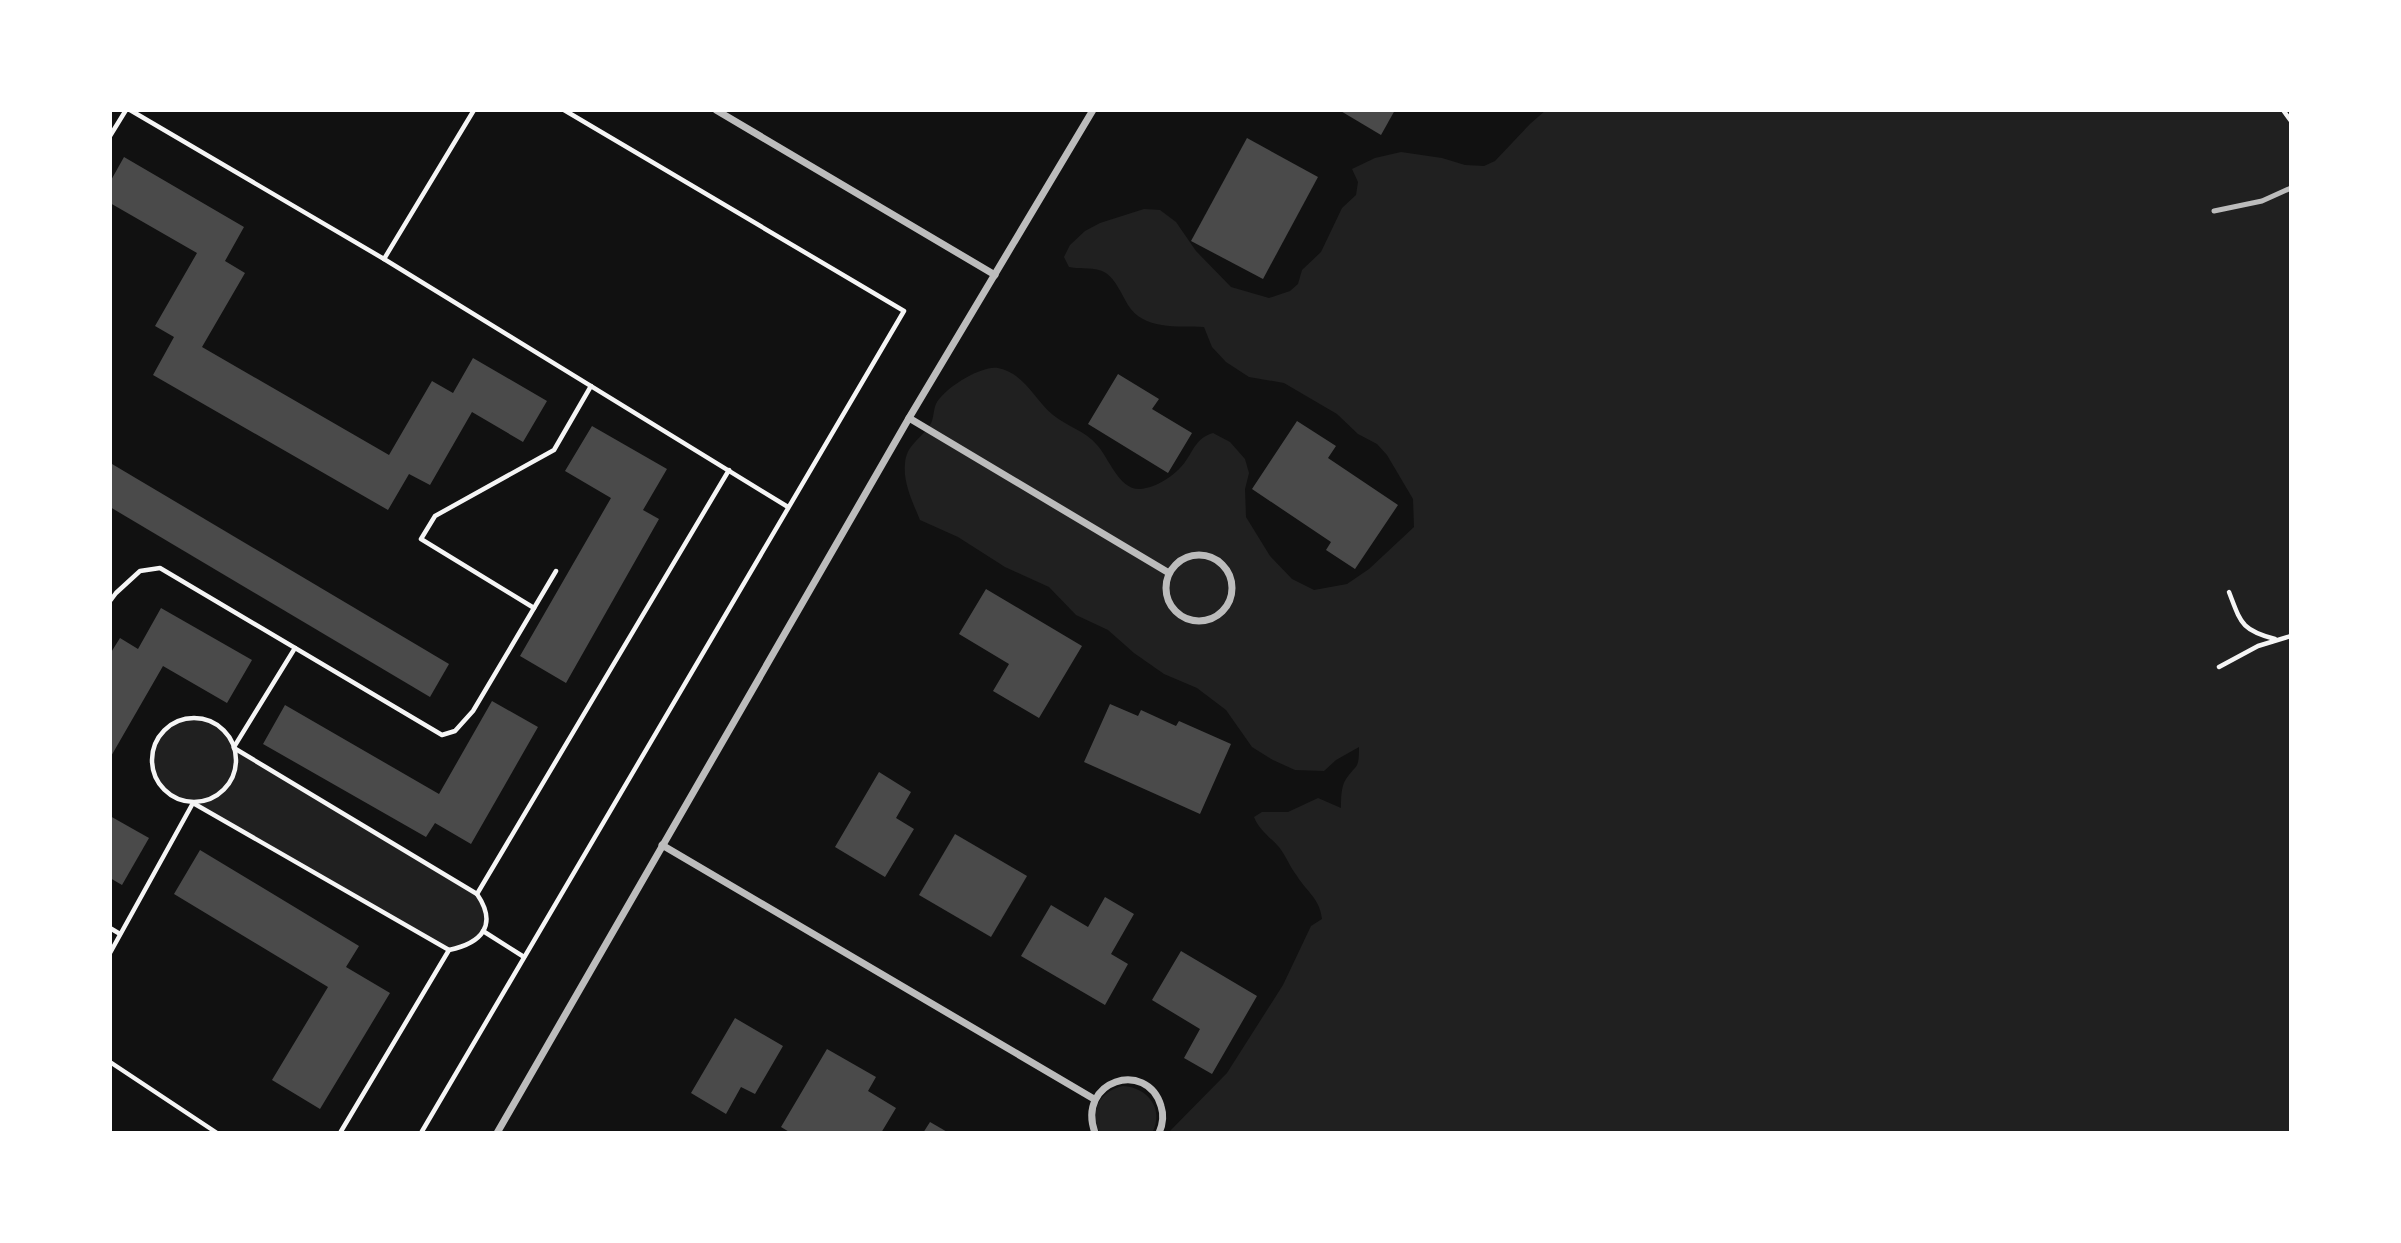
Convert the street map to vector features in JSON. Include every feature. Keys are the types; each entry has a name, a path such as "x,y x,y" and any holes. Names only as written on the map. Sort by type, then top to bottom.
{"street":[{"path":"716,110 995,275"},
{"path":"497,1133 909,418 1093,110"},
{"path":"909,418 1169,573"},
{"path":"1205,555 1215,559 1229,574 1232,595 1228,605 1221,614 1211,620 1200,622 1179,615 1171,607 1167,596 1169,573 1184,559 1205,555"},
{"path":"662,845 1094,1099"},
{"path":"1095,1133 1091,1122 1094,1099 1111,1083 1124,1080 1136,1081 1155,1094 1161,1104 1163,1116 1159,1133"}],"lane":[{"path":"2214,211 2262,201 2291,188"}],"path":[{"path":"110,136 128,110 384,259 789,507"},
{"path":"384,259 474,110"},
{"path":"421,1133 904,311 564,110"},
{"path":"2283,110 2291,121"},
{"path":"534,608 421,539 435,516 554,450 591,386"},
{"path":"477,894 729,470"},
{"path":"110,601 139,571 160,568 442,735 455,732 472,711 556,572"},
{"path":"2229,592 2240,621 2253,633 2275,639"},
{"path":"2219,667 2275,639 2291,636"},
{"path":"193,803 206,801 220,794 230,783 235,770 234,748 295,648"},
{"path":"197,718 211,722 223,730 234,748 477,894 486,907 487,919 483,932 465,947 449,950 193,803 169,794 159,785 153,772 154,746 160,734 183,719 197,718"},
{"path":"110,953 193,803"},
{"path":"110,928 120,934"},
{"path":"483,932 524,957"},
{"path":"340,1133 449,950"},
{"path":"110,1062 218,1133"}],"shaded area":[{"path":"1546,110 2291,110 2291,1133 1168,1133 1227,1073 1283,985 1311,926 1322,919 1316,901 1279,847 1262,830 1254,817 1262,812 1288,812 1318,798 1341,808 1343,785 1358,763 1359,747 1336,760 1324,771 1295,770 1252,747 1226,710 1197,688 1164,674 1108,630 1076,615 1049,587 1005,567 958,537 920,520 907,486 906,457 930,425 936,404 946,392 973,374 998,368 1015,375 1053,415 1092,440 1120,479 1133,488 1153,486 1171,476 1207,435 1213,433 1230,442 1245,459 1249,473 1245,489 1246,517 1270,556 1292,579 1314,590 1347,584 1369,569 1414,527 1413,499 1387,455 1377,444 1358,434 1337,414 1284,383 1249,377 1226,362 1212,347 1204,327 1162,325 1143,319 1128,305 1110,276 1097,270 1069,267 1064,257 1070,245 1085,231 1100,223 1144,209 1160,210 1176,222 1196,251 1231,287 1269,298 1290,291 1298,284 1302,270 1321,252 1342,208 1356,195 1358,182 1352,169 1375,158 1401,152 1442,158 1465,165 1484,166 1495,161"},
{"path":"197,718 220,728 234,748 477,894 487,916 483,931 470,941 449,950 193,803 174,796 161,786 153,773 151,759 155,745 163,732 178,723"},
{"path":"1123,1086 1139,1090 1151,1101 1156,1116 1152,1133 1100,1133 1095,1117 1098,1103 1108,1092"}],"building":[{"path":"1339,110 1395,110 1381,135"},
{"path":"1247,138 1318,177 1263,279 1191,241"},
{"path":"124,157 244,227 225,261 245,273 202,347 389,455 432,381 453,393 473,358 547,401 523,442 472,412 430,485 409,474 388,510 153,375 174,337 155,326 197,253 110,203 110,182"},
{"path":"1118,374 1159,399 1152,409 1192,433 1168,473 1088,424"},
{"path":"1297,421 1336,446 1328,458 1398,505 1355,569 1326,550 1331,542 1252,489"},
{"path":"592,426 667,469 643,510 659,519 566,683 520,656 611,498 565,471"},
{"path":"112,464 449,664 430,697 110,507"},
{"path":"986,589 1082,646 1039,718 993,691 1009,664 959,634"},
{"path":"161,608 252,660 227,703 163,666 110,758 110,654 120,638 138,649"},
{"path":"492,701 538,727 471,844 435,823 426,837 263,744 285,705 439,794"},
{"path":"1110,704 1138,716 1141,710 1176,726 1179,721 1231,744 1200,814 1084,762"},
{"path":"879,772 911,792 896,818 914,829 885,877 835,847"},
{"path":"110,816 149,838 122,885 110,878"},
{"path":"955,834 1027,876 991,937 919,895"},
{"path":"200,850 359,946 346,967 390,993 320,1109 272,1080 328,987 174,894"},
{"path":"1105,897 1134,914 1111,954 1128,964 1105,1005 1021,956 1051,905 1088,927"},
{"path":"1181,951 1257,996 1212,1074 1184,1058 1200,1029 1152,1000"},
{"path":"735,1018 783,1046 755,1094 741,1087 726,1114 691,1093"},
{"path":"827,1049 876,1077 868,1091 896,1108 881,1133 791,1133 781,1127"},
{"path":"930,1122 949,1133 923,1133"}]}
